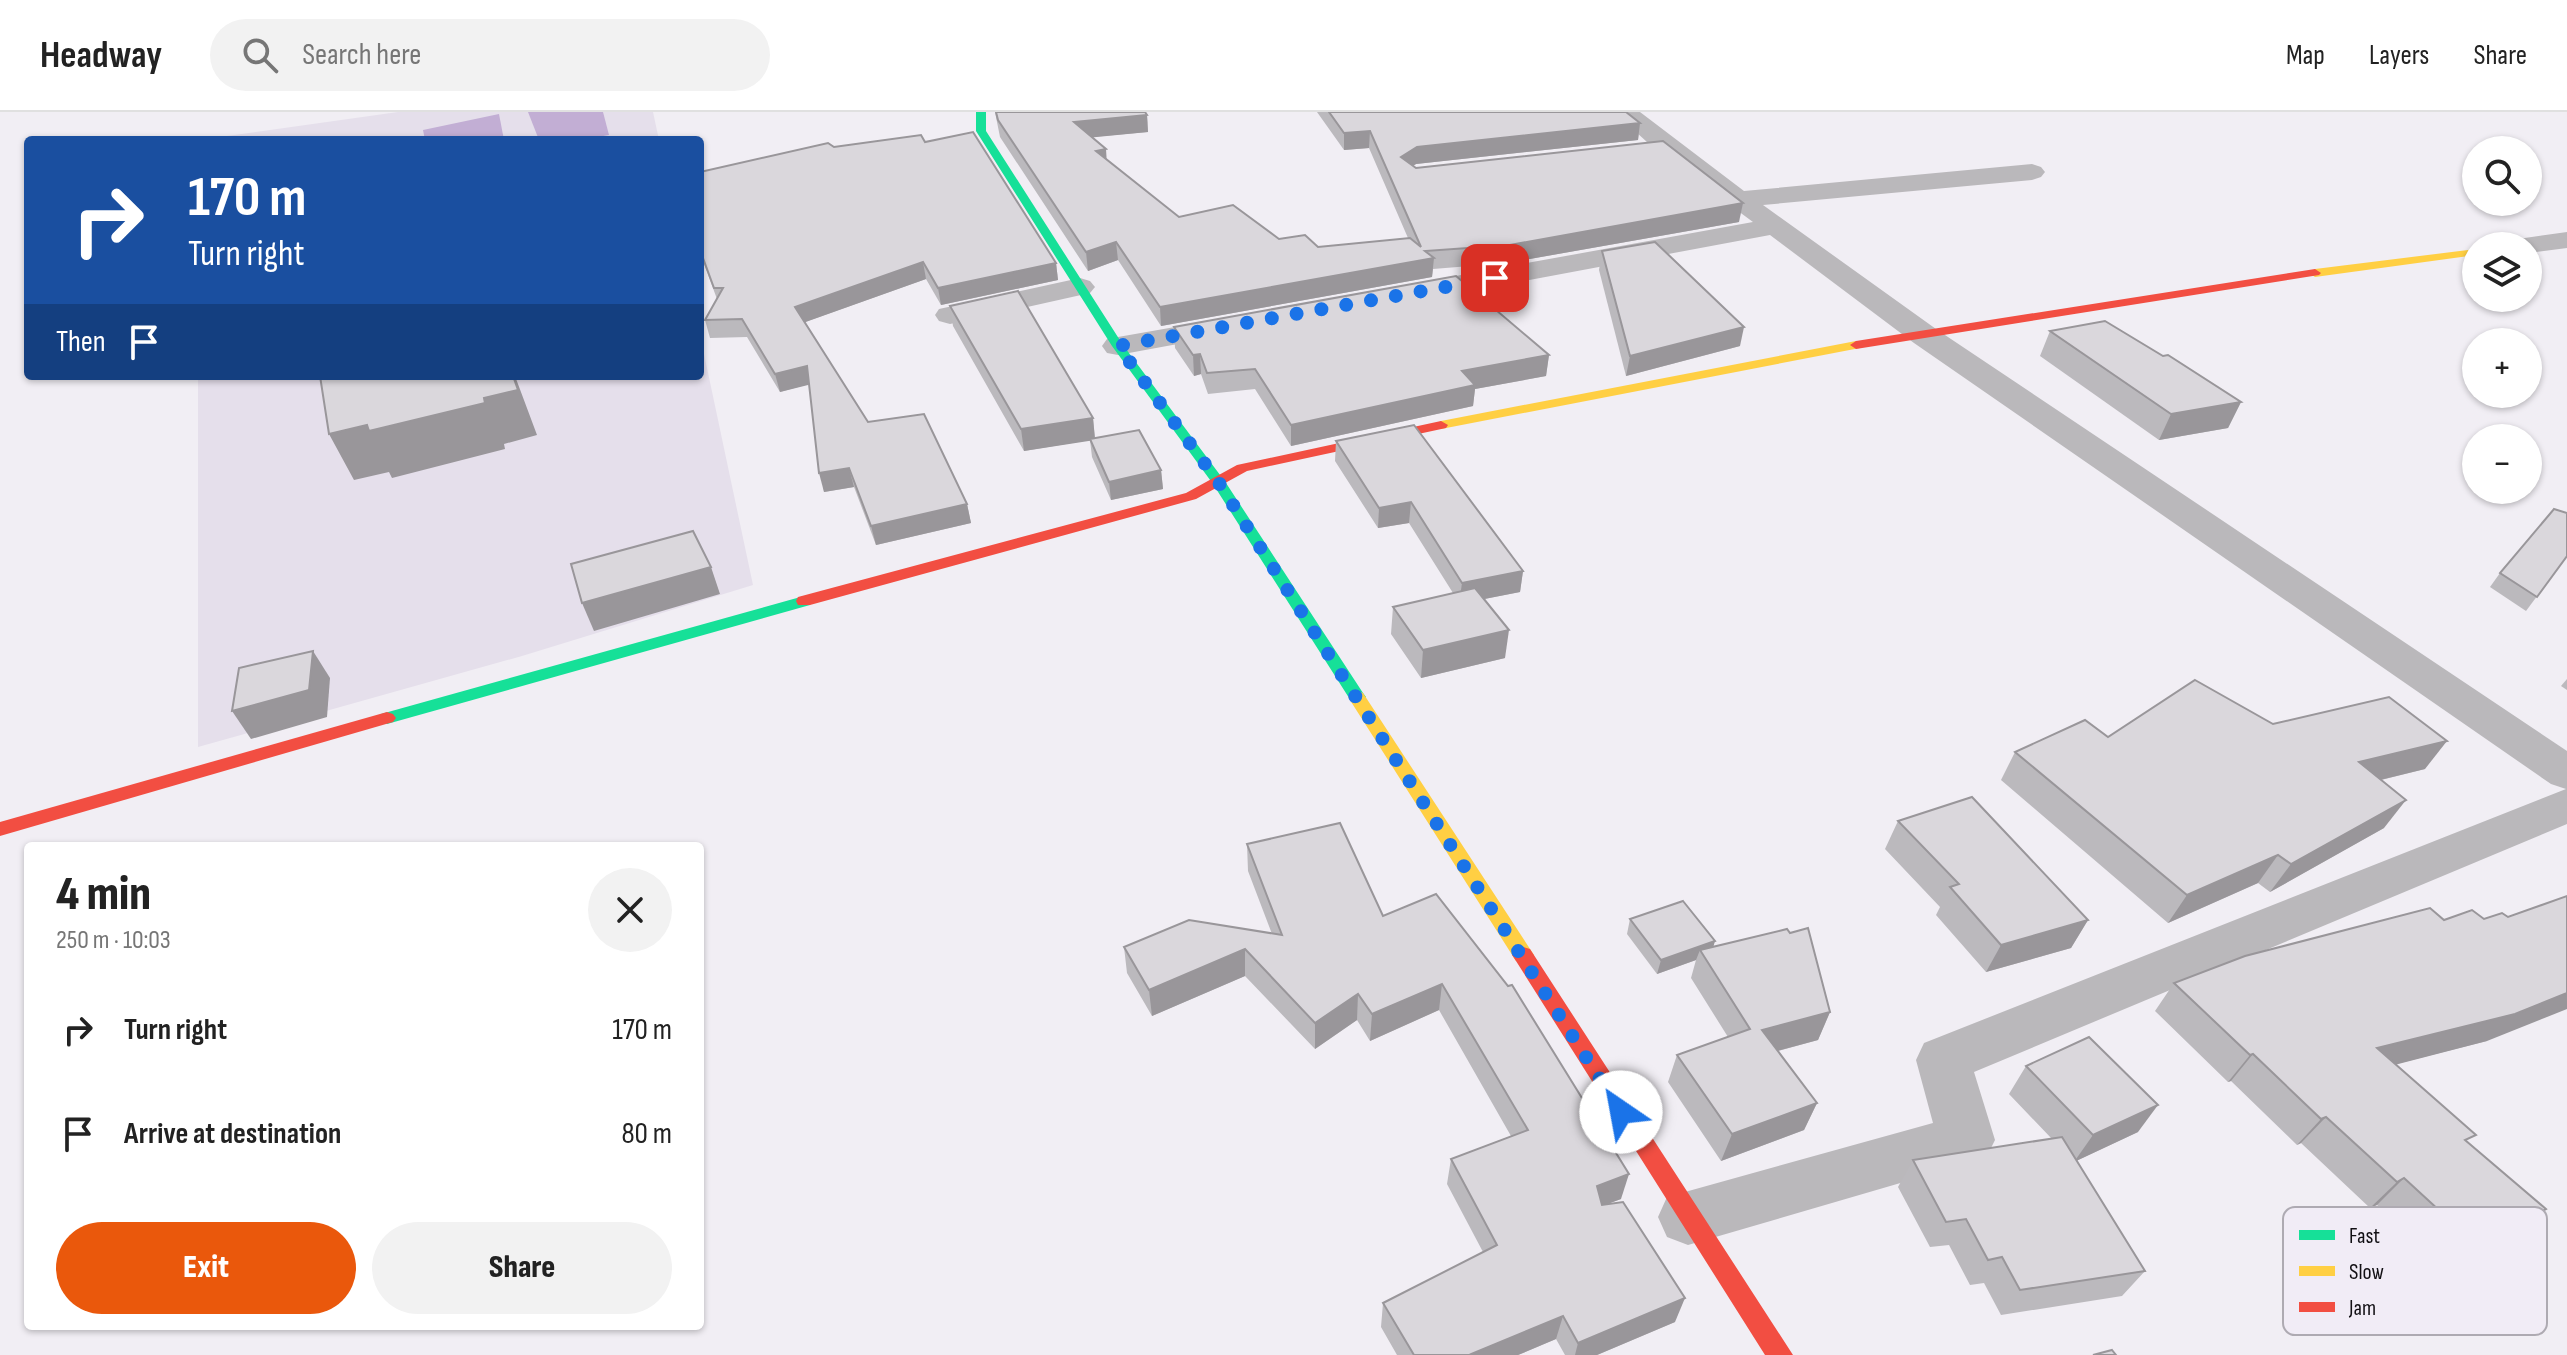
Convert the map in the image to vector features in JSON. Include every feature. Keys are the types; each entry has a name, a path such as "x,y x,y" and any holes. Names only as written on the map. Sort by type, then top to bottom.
{"street":[{"path":"981,112 981,131 1080,287 1118,346 1219,483 1688,1217 1780,1355"},
{"path":"1626,112 1667,147 1925,336 2567,773"},
{"path":"1635,150 1667,147"},
{"path":"1741,199 2032,172"},
{"path":"1385,298 1777,226"},
{"path":"2542,243 2567,240"},
{"path":"0,829 653,642 1191,496 1242,468 1587,393 2267,277 2462,254"},
{"path":"950,315 1080,287"},
{"path":"1118,346 1259,321"},
{"path":"1688,1217 1966,1140 1943,1060 2567,805"}],"shaded area":[{"path":"398,112 653,112 658,136 227,136"},
{"path":"528,112 603,112 609,135 603,136 537,136"},
{"path":"499,114 503,136 424,136 423,130"},
{"path":"704,354 753,585 522,656 198,747 198,380 704,380"}],"building":[{"path":"996,112 1145,112 1147,115 1074,122 1106,149 1096,151 1179,217 1233,205 1279,239 1305,235 1318,247 1410,238 1421,247 1370,131 1344,133 1329,112 1626,112 1640,123 1417,147 1401,157 1416,168 1663,141 1743,203 1510,245 1425,251 1434,258 1160,307 1116,242 1086,252 998,120"},
{"path":"973,132 1056,263 938,288 923,262 795,307 868,422 924,414 967,504 871,526 849,468 819,473 807,366 775,374 742,319 705,320 723,288 714,288 704,261 704,171 828,143 834,147 921,135 925,142"},
{"path":"1655,242 1744,327 1630,356 1602,251"},
{"path":"1456,276 1549,355 1462,371 1475,385 1291,425 1255,369 1207,373 1200,354 1193,355 1174,327"},
{"path":"1018,291 1093,418 1021,429 950,306"},
{"path":"2105,321 2163,356 2168,355 2241,402 2171,414 2050,331"},
{"path":"321,380 514,380 518,390 484,398 485,403 369,431 367,425 329,434"},
{"path":"1414,425 1523,571 1462,583 1411,502 1379,508 1336,441"},
{"path":"1139,430 1161,470 1109,482 1090,439"},
{"path":"2554,509 2567,513 2567,556 2537,597 2500,573"},
{"path":"693,531 711,567 582,603 571,564"},
{"path":"1475,588 1509,630 1423,650 1393,607"},
{"path":"313,651 309,690 232,711 239,668"},
{"path":"2195,680 2273,724 2389,697 2447,741 2359,762 2406,800 2291,864 2278,855 2187,895 2015,752 2085,720 2108,737"},
{"path":"1972,797 2088,920 2001,945 1950,887 1959,884 1898,821"},
{"path":"1340,823 1383,916 1436,894 1508,986 1512,985 1629,1174 1597,1186 1602,1205 1623,1202 1685,1298 1578,1343 1563,1316 1472,1355 1414,1355 1383,1303 1497,1245 1451,1159 1528,1130 1442,984 1372,1014 1358,994 1315,1023 1245,949 1149,990 1124,947 1189,920 1282,935 1247,844"},
{"path":"2567,896 2567,993 2515,1014 2377,1048 2476,1135 2465,1140 2544,1207 2436,1207 2404,1178 2397,1182 2326,1117 2321,1119 2174,983 2245,956 2430,908 2444,920 2472,910 2484,919 2502,913 2508,917"},
{"path":"1683,901 1715,941 1661,960 1630,919"},
{"path":"1808,928 1830,1012 1762,1030 1817,1103 1732,1134 1677,1055 1750,1029 1700,950 1787,929 1790,933"},
{"path":"2089,1037 2158,1105 2093,1135 2026,1066"},
{"path":"2062,1137 2145,1271 2020,1290 2002,1257 1988,1260 1966,1219 1946,1222 1913,1160"},
{"path":"2112,1350 2116,1355 2093,1355"}],"traffic: fast":[{"path":"981,112 981,131 1118,346 1219,483 1357,697"},
{"path":"387,718 804,601"}],"traffic: slow":[{"path":"2315,273 2462,254"},
{"path":"1441,425 1856,345"},
{"path":"1357,697 1523,955"}],"traffic: jam":[{"path":"1856,345 2315,273"},
{"path":"804,601 1191,496 1242,468 1441,425"},
{"path":"0,829 387,718"},
{"path":"1523,955 1780,1355"}],"route":[{"path":"1495,278 1118,346 1219,483 1621,1112"}]}
